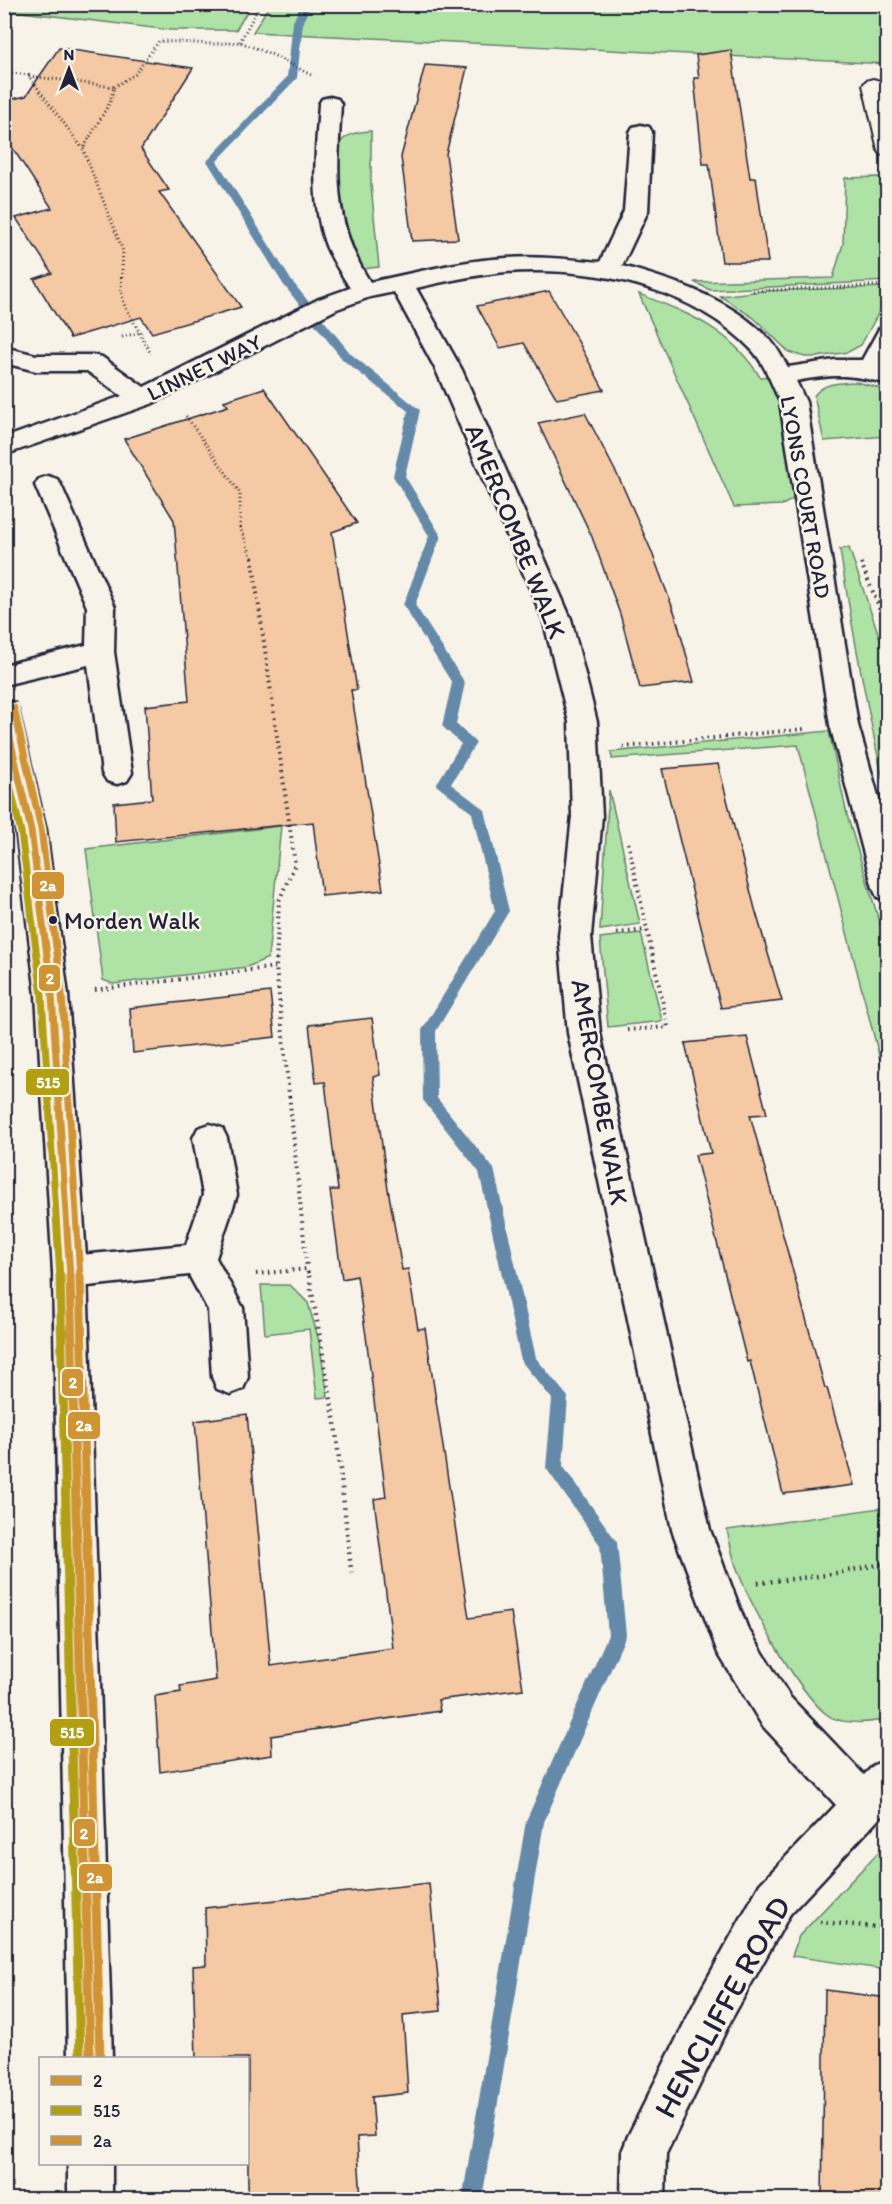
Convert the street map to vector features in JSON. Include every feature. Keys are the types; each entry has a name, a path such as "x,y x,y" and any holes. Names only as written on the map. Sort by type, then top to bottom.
{"street":[{"path":"330,104 325,169 334,234 348,266 364,291"},
{"path":"608,270 636,211 641,132"},
{"name":"LYONS COURT ROAD","path":"401,283 464,270 507,265 560,265 608,270 690,296 731,319 762,346 781,376 793,402 844,725 888,888"},
{"name":"LINNET WAY","path":"4,447 142,398 328,304 364,291 401,283"},
{"name":"AMERCOMBE WALK","path":"401,283 449,370 557,619 583,722 587,816 575,936 584,1033 691,1530 732,1639 776,1711 876,1792"},
{"path":"781,376 827,368 879,372 888,335"},
{"path":"4,355 36,363 93,363 142,398"},
{"path":"48,485 101,607 100,652 117,773"},
{"path":"4,675 100,652"},
{"path":"4,710 31,830 52,995 70,1272 90,2057"},
{"path":"210,1138 220,1195 204,1269 225,1308 230,1377"},
{"path":"70,1272 204,1269"},
{"name":"HENCLIFFE ROAD","path":"643,2199 644,2152 716,2005 775,1899 876,1792"},
{"path":"90,2165 90,2199"}],"lane":[{"path":"873,86 888,150"}],"path":[{"path":"240,42 260,4"},
{"path":"4,72 114,87 126,82 140,71 159,41 213,44 240,42 300,69"},
{"path":"28,75 83,149 123,251 121,290 124,304 141,332 154,361 240,493 240,527 252,558 296,864 279,901 276,967 308,1269 329,1381 345,1500 352,1578"},
{"path":"83,149 110,102 114,87"},
{"path":"744,291 888,285"},
{"path":"584,751 844,725"},
{"path":"584,1033 668,1027 627,837"},
{"path":"52,995 276,967"},
{"path":"204,1269 308,1269"},
{"path":"712,1586 826,1575 888,1563"},
{"path":"764,1921 817,1922 888,1929"}],"green space":[{"path":"5,4 251,5 236,30 170,30 5,10"},
{"path":"270,4 887,5 887,64 253,32"},
{"path":"371,131 371,185 379,267 362,269 354,257 344,227 336,146 352,134"},
{"path":"879,177 887,199 887,281 710,290 694,282 833,278 843,244 845,178"},
{"path":"887,287 886,299 861,345 848,352 817,357 805,357 789,352 754,318 720,296 762,291"},
{"path":"639,294 692,316 707,325 736,347 760,377 770,376 781,396 794,493 792,500 782,505 734,507"},
{"path":"856,382 876,387 887,395 887,436 824,441 814,396 827,386"},
{"path":"849,548 887,659 887,799 861,674 840,549"},
{"path":"829,731 847,815 887,947 887,1086 798,745 612,759 611,752"},
{"path":"609,790 640,924 600,930"},
{"path":"281,826 268,958 247,967 113,984 103,980 86,849"},
{"path":"641,933 662,1021 608,1027 600,938"},
{"path":"261,1285 290,1285 308,1303 319,1341 328,1397 317,1398 309,1329 265,1334"},
{"path":"887,1507 887,1718 847,1722 826,1714 801,1686 788,1666 742,1582 727,1530"},
{"path":"887,1843 887,1970 792,1956 799,1936"}],"building":[{"path":"59,48 193,68 141,149 169,190 159,192 241,307 152,333 141,317 70,338 34,279 52,273 16,218 52,208 4,135 4,101 26,96"},
{"path":"731,50 750,178 756,178 768,262 722,262 709,164 703,164 694,78 699,78 696,55"},
{"path":"425,65 467,68 446,154 458,239 412,241 401,157"},
{"path":"549,291 604,390 557,399 524,343 500,348 477,306"},
{"path":"264,388 357,523 332,532 357,690 351,690 383,890 322,896 313,822 116,842 114,803 152,799 145,706 189,701 174,520 124,439 228,406 224,401"},
{"path":"585,413 620,480 651,550 675,614 694,682 640,688 620,614 592,537 538,423"},
{"path":"718,764 755,909 782,1001 721,1008 662,769"},
{"path":"270,992 275,1037 133,1053 130,1008"},
{"path":"372,1018 380,1075 373,1077 387,1183 402,1270 408,1269 418,1329 425,1328 469,1618 511,1612 523,1689 438,1700 440,1711 271,1736 272,1755 160,1772 155,1696 181,1692 180,1686 216,1680 195,1421 247,1414 271,1666 393,1648 374,1499 386,1497 366,1336 357,1276 342,1279 330,1190 338,1190 325,1082 316,1083 309,1025"},
{"path":"747,1037 767,1114 750,1115 854,1485 783,1494 695,1155 711,1153 685,1043"},
{"path":"429,1883 441,2011 403,2015 408,2093 372,2097 375,2136 357,2137 361,2199 248,2199 249,2057 196,2057 193,1966 206,1965 205,1908"},
{"path":"825,1990 888,1998 888,2199 822,2199"}],"waterway":[{"path":"306,4 298,22 292,78 212,161 287,282 347,357 414,410 399,476 435,536 409,605 459,683 449,726 469,743 443,785 478,810 502,911 429,1030 430,1100 486,1169 529,1361 560,1397 554,1468 608,1542 617,1635 535,1821 472,2200"}],"transit line":[{"name":"2a","path":"14,708 41,829 62,994 80,1271 100,2057"},
{"name":"2","path":"4,712 31,830 52,995 70,1272 90,2057"},
{"name":"515","path":"4,760 21,832 42,996 60,1272 80,2057"}],"place":[{"name":"Morden Walk","path":"53,920"}]}
